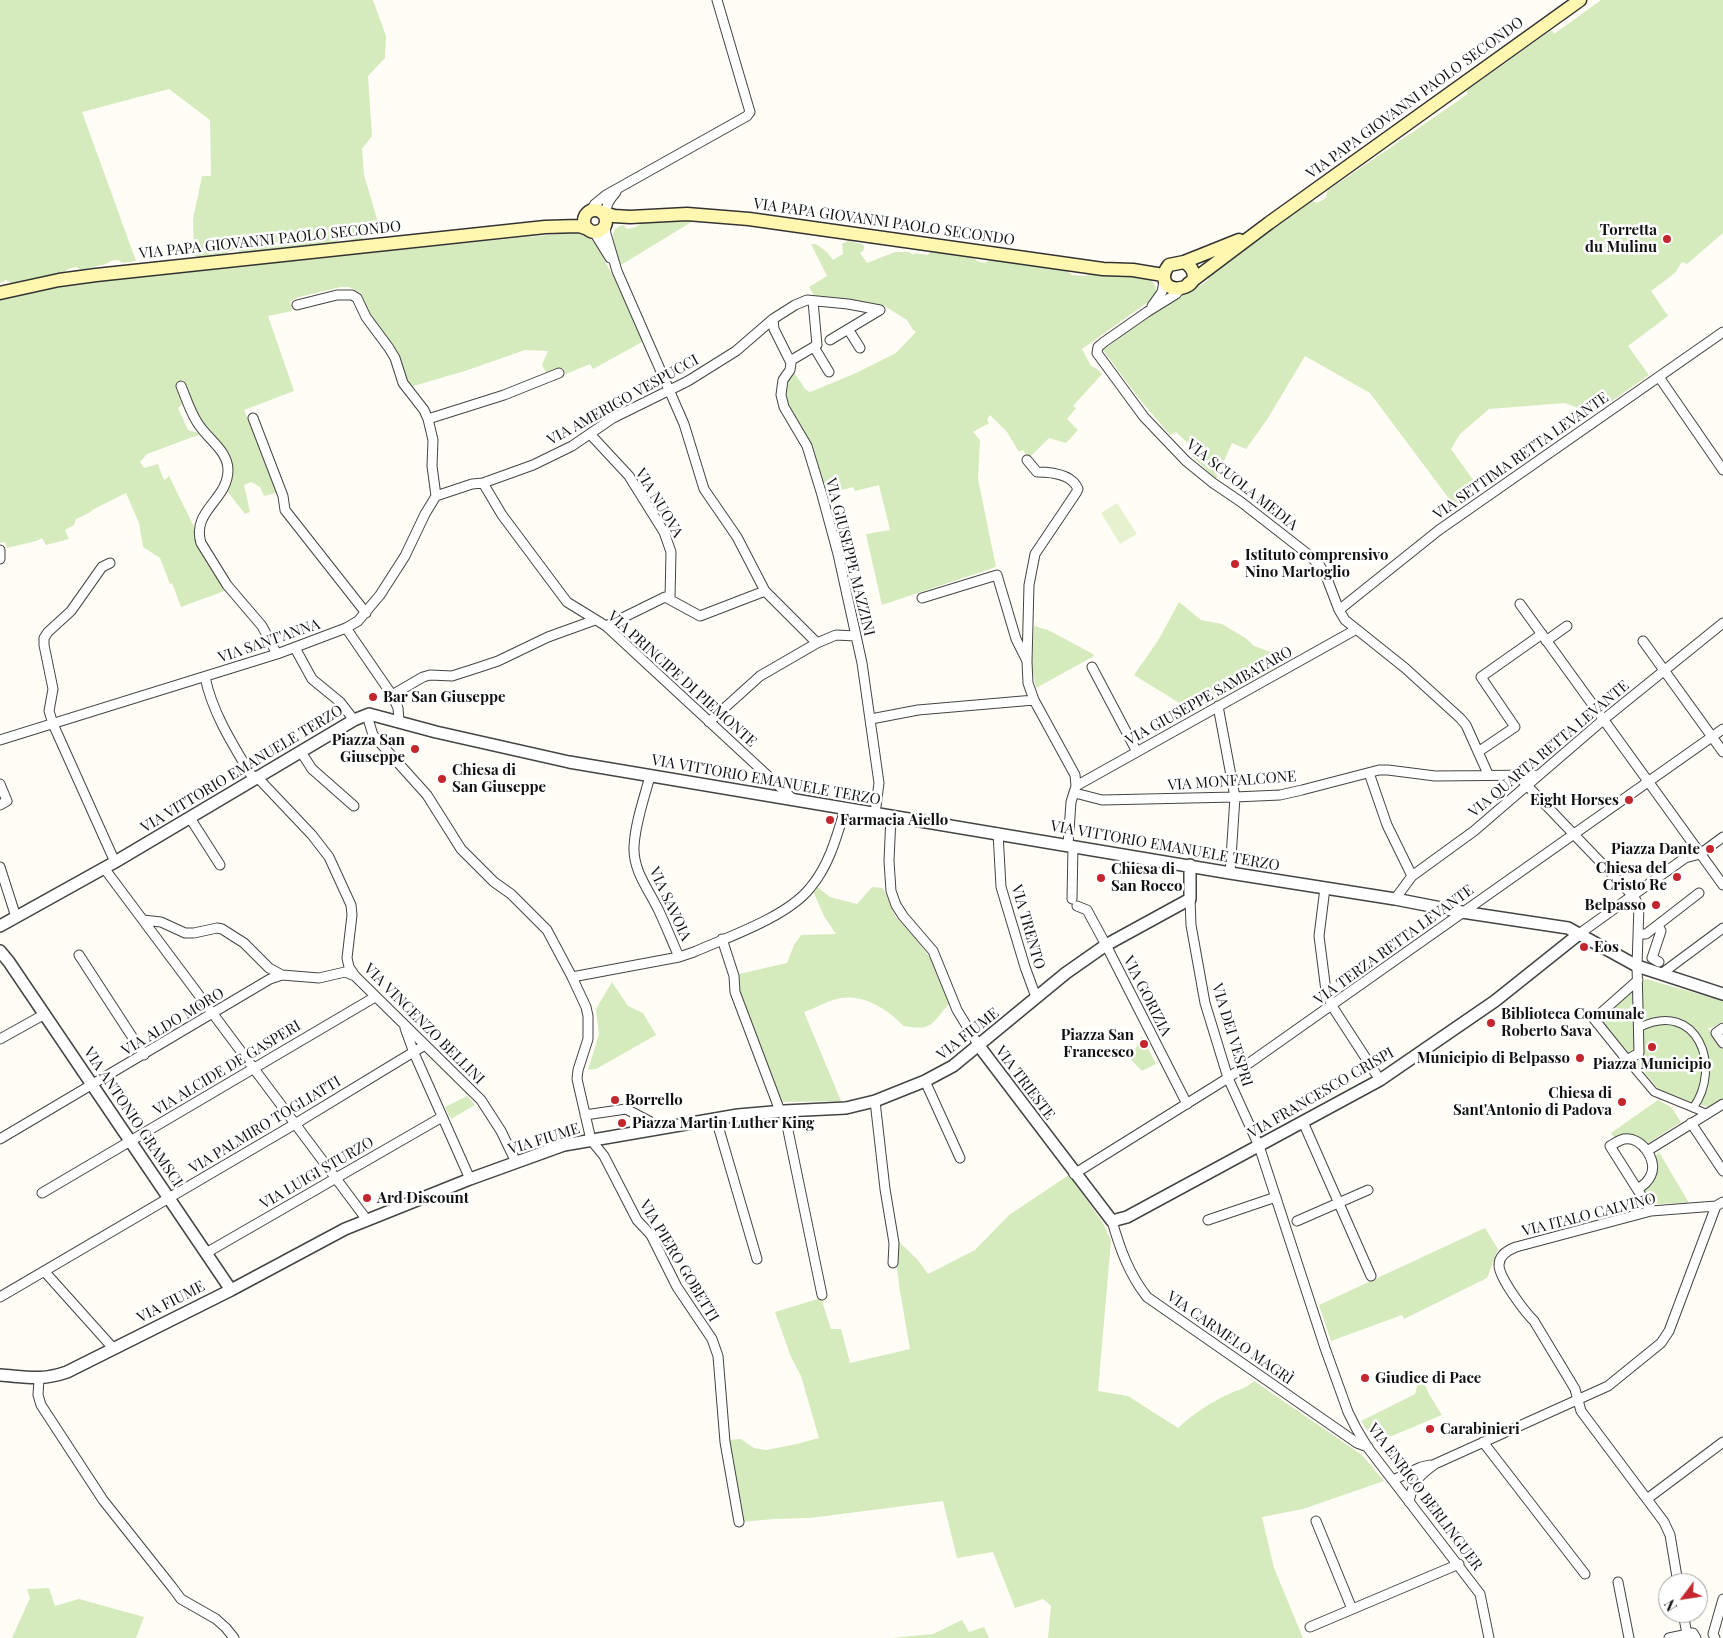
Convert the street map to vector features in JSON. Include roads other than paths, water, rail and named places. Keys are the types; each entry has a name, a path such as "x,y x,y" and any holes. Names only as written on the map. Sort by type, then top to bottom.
{"main road":[{"name":"VIA PAPA GIOVANNI PAOLO SECONDO","path":"1270,223 1580,0"},
{"name":"VIA PAPA GIOVANNI PAOLO SECONDO","path":"0,293 96,274 545,227 580,226 597,220 688,214 741,218 1103,269 1165,274"},
{"path":"1270,223 1185,286 1173,287 1165,274 1184,262 1236,242 1270,223"},
{"path":"1184,262 1193,269 1195,274 1193,280 1185,286"}],"street":[{"path":"717,0 750,112 748,116 600,200 597,220 617,271 684,424 704,489 738,537 765,591 817,643"},
{"path":"597,220 618,190"},
{"path":"1147,312 1158,300 1162,292 1165,274"},
{"path":"1147,312 1176,294 1185,286"},
{"path":"297,305 344,294 357,298 366,317 390,348 403,383 424,410 428,420 432,440 432,466 436,496 472,484 483,483"},
{"name":"VIA AMERIGO VESPUCCI","path":"483,483 533,465 572,446 613,418 688,381 736,351 772,320 801,301 848,304 880,310 848,330"},
{"path":"772,320 774,329 790,360 818,345 814,301"},
{"name":"VIA SCUOLA MEDIA","path":"1147,312 1104,342 1098,347 1097,353 1144,417 1181,456 1213,483 1294,543 1320,566 1345,620 1355,630 1405,668 1466,725 1488,774"},
{"path":"830,340 848,330 860,348"},
{"name":"VIA SETTIMA RETTA LEVANTE","path":"1339,610 1439,530 1723,332"},
{"path":"814,347 829,372"},
{"name":"VIA GIUSEPPE MAZZINI","path":"790,360 790,370 783,380 781,395 784,407 806,446 838,554 856,636 871,719 879,783 875,814"},
{"path":"428,420 504,395 560,373"},
{"path":"1659,377 1723,470"},
{"path":"181,386 196,421 224,454 228,471 223,490 201,519 199,536 201,543 227,585 262,626 277,654"},
{"path":"253,418 283,496 285,510 366,613"},
{"name":"VIA NUOVA","path":"590,434 629,476 664,532 671,552 670,599"},
{"path":"1027,460 1037,472 1048,472 1065,476 1074,482 1078,489 1035,554 1029,585 1027,662 1028,683 1034,700 1075,775 1075,789"},
{"name":"VIA PRINCIPE DI PIEMONTE","path":"483,483 502,516 567,602 606,626 794,800"},
{"name":"VIA SANT'ANNA","path":"0,740 277,654 346,628 358,621 366,613 405,556 425,514 436,496"},
{"path":"0,550 0,559"},
{"path":"110,563 102,567 71,611 48,632 44,638 44,645 53,689 49,711 53,724 115,862"},
{"path":"922,598 997,575 1016,639 1027,662"},
{"path":"606,626 665,597 700,616 765,591"},
{"path":"1520,604 1723,885"},
{"path":"392,695 423,677 430,675 452,676 477,668 498,661 548,637 595,620"},
{"name":"VIA QUARTA RETTA LEVANTE","path":"1396,899 1412,876 1474,831 1538,774 1723,623"},
{"path":"1478,752 1515,727 1481,677 1544,637 1567,626"},
{"path":"346,628 392,695 398,708 399,721"},
{"name":"VIA GIUSEPPE SAMBATARO","path":"1075,789 1218,706 1355,630"},
{"path":"709,722 760,676 817,643 836,635 856,636"},
{"path":"1642,640 1723,752"},
{"path":"295,648 312,679 340,702 354,720"},
{"path":"1092,667 1137,752"},
{"name":"VIA VINCENZO BELLINI","path":"205,677 207,689 227,734 251,775 258,778 312,835 329,857 351,905 352,915 347,958 355,976 481,1100 501,1130 516,1162"},
{"path":"871,719 918,710 980,703 1034,700"},
{"path":"1218,706 1235,797 1230,873"},
{"path":"369,714 369,722 373,734 427,795 462,849 494,882 511,894 547,930 572,977 586,1006 588,1016 588,1039 577,1079 591,1140"},
{"name":"VIA VITTORIO EMANUELE TERZO","path":"0,926 115,862 354,720 369,714 436,732 569,762 1396,899 1462,912 1568,928 1637,966 1723,994"},
{"name":"VIA TERZA RETTA LEVANTE","path":"1074,1174 1228,1078 1723,729"},
{"path":"301,752 312,769 354,806"},
{"name":"VIA MONFALCONE","path":"1075,789 1102,800 1235,797 1280,794 1388,770 1435,776 1538,774"},
{"path":"1369,773 1387,825 1412,876"},
{"path":"1516,774 1634,896 1639,905 1637,966 1640,1027 1639,1053 1628,1060"},
{"name":"VIA SAVOIA","path":"650,776 636,827 634,857 639,873 659,910 679,957"},
{"path":"0,784 7,801 0,805"},
{"name":"VIA GORIZIA","path":"1075,789 1071,802 1070,845 1075,902 1087,910 1187,1104"},
{"path":"572,977 679,957 780,913 810,889 833,849 846,808"},
{"name":"VIA TRIESTE","path":"891,816 889,861 891,891 896,905 933,951 957,1010 979,1046 1074,1174 1112,1221"},
{"path":"190,818 220,865"},
{"name":"VIA TRENTO","path":"998,834 1001,888 1036,997"},
{"path":"1579,934 1685,858 1700,854 1723,837"},
{"path":"1190,865 1190,898"},
{"path":"0,867 16,917"},
{"path":"104,868 367,1220"},
{"path":"1325,888 1319,936 1324,984 1332,1006 1380,1080"},
{"path":"1638,934 1646,934 1699,893"},
{"name":"VIA FIUME","path":"0,1375 39,1379 51,1378 67,1372 231,1290 345,1229 470,1179 564,1145 716,1119 782,1111 846,1108 875,1101 925,1081 953,1066 1066,973 1106,945 1190,898"},
{"name":"VIA DEI VESPRI","path":"1190,898 1191,925 1205,1003 1228,1078 1259,1146"},
{"path":"143,920 161,922 185,934 194,934 217,928 222,929 244,943 269,968 282,976 319,978 344,972 355,976"},
{"path":"1658,925 1661,931 1652,958 1659,962"},
{"path":"1662,974 1723,928"},
{"name":"VIA FRANCESCO CRISPI","path":"1112,1221 1127,1217 1380,1080 1495,1001 1579,934"},
{"path":"722,939 734,976 735,992 782,1111 822,1295"},
{"path":"0,942 9,962"},
{"path":"0,952 9,962"},
{"path":"79,955 144,1055"},
{"name":"VIA ANTONIO GRAMSCI","path":"9,962 231,1290"},
{"name":"VIA ALDO MORO","path":"0,1139 270,980 282,976"},
{"path":"1638,980 1594,1018 1654,1092 1708,1114"},
{"name":"VIA ALCIDE DE GASPERI","path":"42,1193 375,997"},
{"path":"0,1040 45,1014"},
{"path":"1640,1027 1660,1020 1680,1022 1698,1032 1705,1040 1712,1055"},
{"path":"404,1025 470,1179"},
{"path":"1717,1032 1723,1043"},
{"name":"VIA PALMIRO TOGLIATTI","path":"0,1297 295,1124 425,1045"},
{"path":"1693,1108 1707,1092 1714,1072"},
{"path":"925,1081 960,1158"},
{"path":"875,1101 885,1190 894,1243 893,1263"},
{"path":"1647,1151 1723,1104"},
{"path":"585,1115 626,1109 649,1121 656,1129"},
{"name":"VIA LUIGI STURZO","path":"206,1254 442,1116"},
{"path":"716,1119 757,1259"},
{"path":"1303,1122 1371,1276"},
{"path":"1691,1123 1723,1171"},
{"path":"1637,1189 1644,1185 1652,1174 1653,1167 1647,1151 1641,1144 1633,1139 1626,1138 1610,1146 1637,1189 1651,1211"},
{"name":"VIA PIERO GOBETTI","path":"591,1140 604,1156 637,1220 651,1235 677,1287 712,1339 718,1356 725,1442 739,1522"},
{"name":"VIA ENRICO BERLINGUER","path":"1259,1146 1325,1348 1348,1412 1368,1448 1459,1564 1480,1594 1489,1638"},
{"path":"1297,1221 1368,1190"},
{"path":"1208,1220 1276,1197"},
{"path":"1393,1480 1421,1467 1435,1464 1608,1386 1661,1343 1669,1331 1720,1204"},
{"name":"VIA ITALO CALVINO","path":"1577,1400 1575,1389 1534,1321 1524,1312 1501,1274 1499,1264 1502,1255 1516,1247 1651,1211 1720,1204"},
{"name":"VIA CARMELO MAGRÌ","path":"1112,1221 1119,1248 1130,1271 1147,1297 1358,1443 1368,1448"},
{"path":"44,1271 113,1348"},
{"path":"39,1379 38,1395 41,1405 103,1500 181,1599 216,1619 234,1638"},
{"path":"1577,1400 1581,1411 1664,1522 1670,1535 1676,1573"},
{"path":"1483,1442 1586,1574"},
{"path":"1647,1499 1723,1442"},
{"path":"1409,1502 1416,1480 1435,1464"},
{"path":"1316,1520 1352,1609"},
{"path":"1310,1627 1459,1564"},
{"path":"1618,1582 1629,1638"},
{"path":"1715,1638 1713,1634 1723,1599"},
{"path":"1685,1623 1687,1634"},
{"path":"1669,1638 1693,1633 1696,1638"}],"place":[{"name":"Torretta du Mulinu","path":"1667,239"},
{"name":"Istituto comprensivo Nino Martoglio","path":"1235,564"},
{"name":"Bar San Giuseppe","path":"373,697"},
{"name":"Piazza San Giuseppe","path":"415,749"},
{"name":"Chiesa di San Giuseppe","path":"442,779"},
{"name":"Eight Horses","path":"1629,800"},
{"name":"Farmacia Aiello","path":"830,820"},
{"name":"Piazza Dante","path":"1710,849"},
{"name":"Chiesa del Cristo Re","path":"1677,877"},
{"name":"Chiesa di San Rocco","path":"1101,878"},
{"name":"Belpasso","path":"1656,905"},
{"name":"Eos","path":"1584,947"},
{"name":"Biblioteca Comunale Roberto Sava","path":"1491,1023"},
{"name":"Piazza San Francesco","path":"1144,1044"},
{"name":"Piazza Municipio","path":"1652,1047"},
{"name":"Municipio di Belpasso","path":"1580,1058"},
{"name":"Borrello","path":"615,1100"},
{"name":"Chiesa di Sant'Antonio di Padova","path":"1622,1102"},
{"name":"Piazza Martin Luther King","path":"622,1123"},
{"name":"Ard Discount","path":"367,1198"},
{"name":"Giudice di Pace","path":"1365,1378"},
{"name":"Carabinieri","path":"1430,1429"}]}
